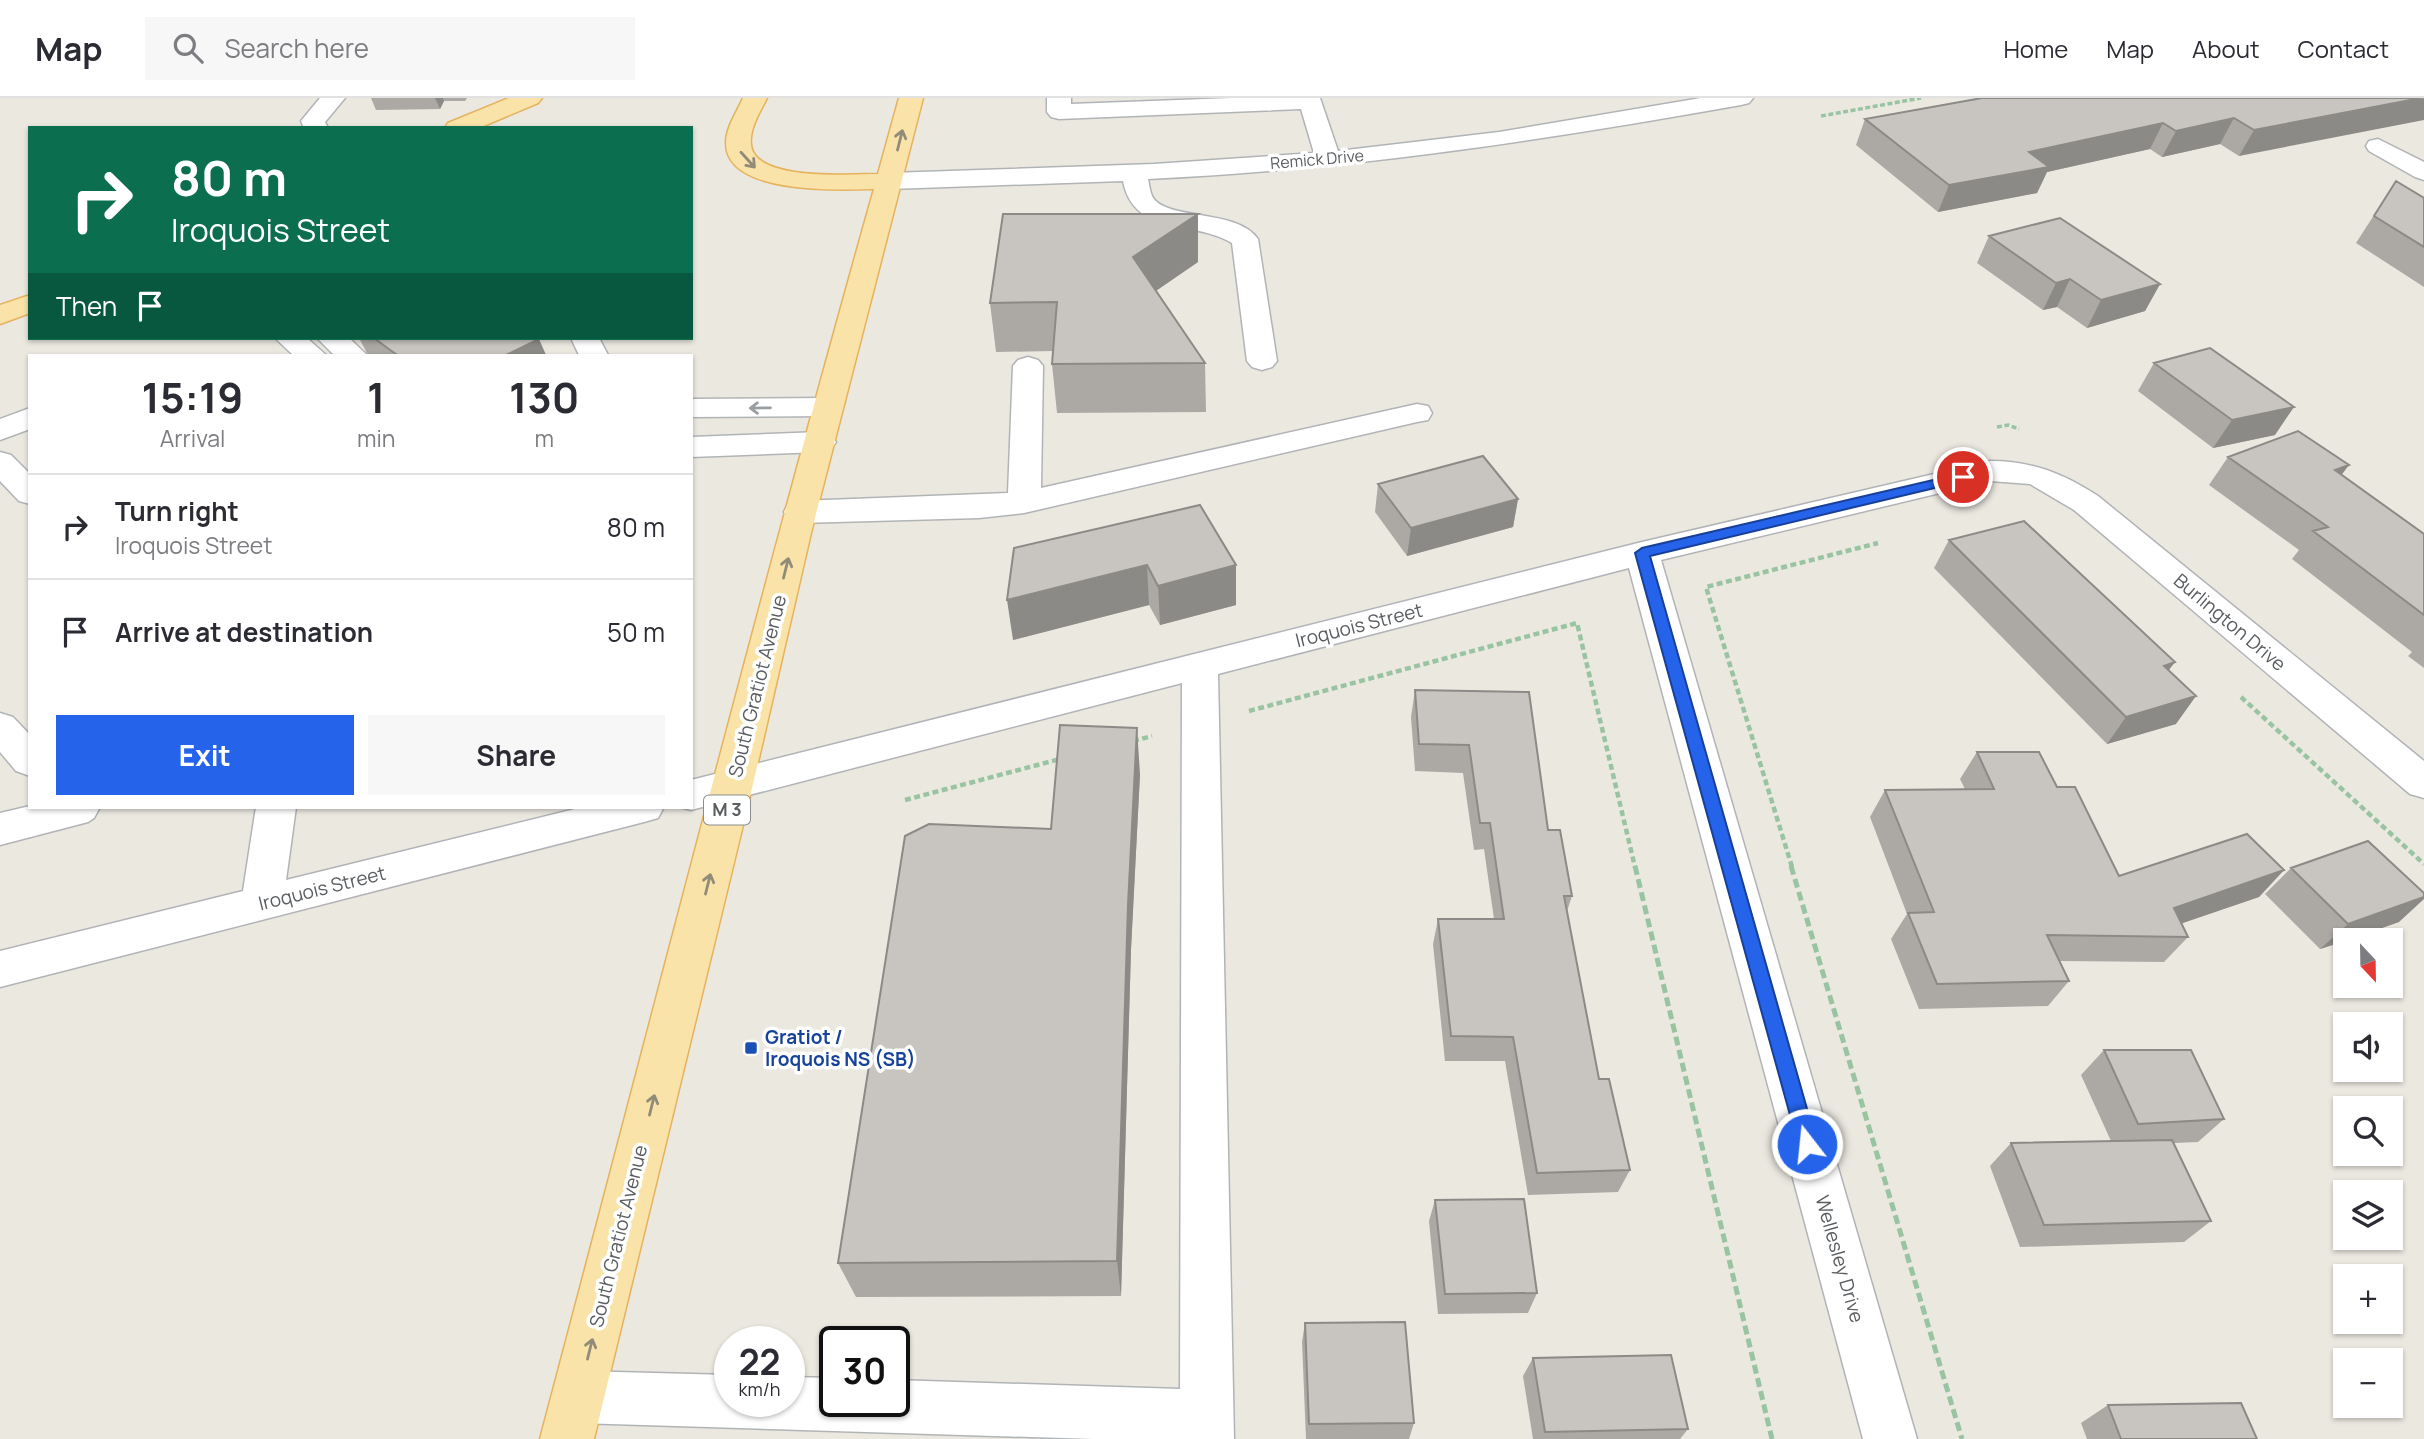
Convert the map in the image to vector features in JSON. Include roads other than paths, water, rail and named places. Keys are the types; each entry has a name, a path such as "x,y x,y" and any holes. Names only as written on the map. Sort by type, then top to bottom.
{"main road":[{"path":"755,98 740,135 740,149 747,162 762,172 784,179 804,181 890,181"},
{"name":"South Gratiot Avenue","path":"572,1418 734,784 800,512 911,98"},
{"path":"462,126 524,99"},
{"path":"0,316 28,304"}],"street":[{"path":"315,126 313,121 333,98"},
{"path":"1059,98 1059,112 1310,100 1328,159"},
{"name":"Remick Drive","path":"890,181 1134,173 1328,159 1420,149 1741,98"},
{"path":"2378,146 2424,172"},
{"path":"1134,173 1139,197 1148,208 1162,215 1224,228 1245,239 1262,361"},
{"path":"292,340 310,354"},
{"path":"333,340 351,354"},
{"path":"1024,502 1028,366"},
{"path":"693,408 824,425"},
{"path":"800,512 979,507 1024,502 1417,413"},
{"path":"0,430 28,417"},
{"path":"693,447 824,425"},
{"path":"0,462 28,492"},
{"name":"Iroquois Street","path":"693,794 1642,553 1990,471 2030,473"},
{"name":"Burlington Drive","path":"2030,473 2049,478 2086,503 2424,783"},
{"name":"Wellesley Drive","path":"1642,553 1890,1439"},
{"path":"572,1418 1207,1428 1200,665"},
{"path":"0,727 28,759"},
{"path":"0,829 71,809"},
{"path":"262,903 276,809"},
{"name":"Iroquois Street","path":"0,969 636,809"}],"place":[{"name":"Gratiot / Iroquois NS (SB)","path":"751,1048"}]}
